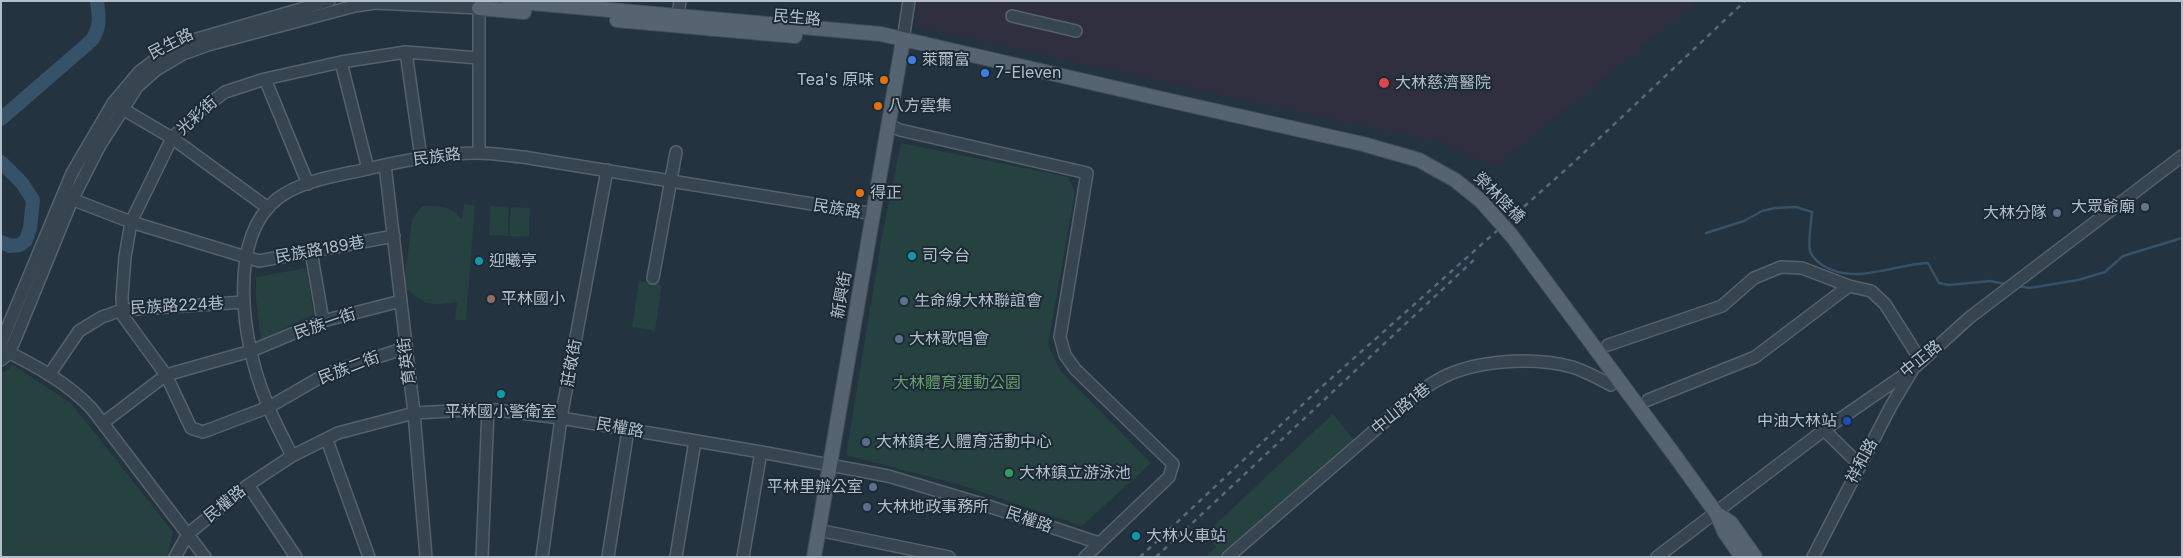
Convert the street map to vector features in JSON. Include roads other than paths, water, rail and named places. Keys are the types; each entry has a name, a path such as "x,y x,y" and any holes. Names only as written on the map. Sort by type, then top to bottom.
{"main road":[{"name":"民生路","path":"509,1 679,8 880,34 1003,60 1167,100"},
{"name":"民生路","path":"474,4 869,42 903,40"},
{"name":"新興街","path":"814,557 903,40"},
{"name":"榮林陸橋","path":"1167,100 1364,144 1419,160 1455,180 1481,201 1512,236 1716,513"},
{"path":"1716,513 1725,533 1742,557"},
{"path":"1716,513 1731,523 1754,557"}],"street":[{"path":"268,208 172,138 118,105 139,72 165,52 186,42 329,1"},
{"path":"903,40 909,1"},
{"name":"民生路","path":"4,354 67,198 118,105 156,70 183,54 208,45 355,6 375,4 474,4"},
{"path":"474,4 478,58 478,153"},
{"path":"1012,16 1076,31"},
{"path":"406,52 421,158"},
{"name":"光彩街","path":"122,310 125,257 132,222 172,138 201,110 225,92 265,79 341,62 406,52 478,58"},
{"path":"341,62 368,169"},
{"path":"265,79 308,184"},
{"path":"889,125 900,130 1087,173 1060,337 1065,355 1075,369 1173,464 1169,477 1085,557"},
{"path":"653,278 676,152"},
{"name":"民族路","path":"292,456 269,407 257,374 251,351 244,302 246,256 252,232 268,208 291,190 385,165 421,158 478,153 524,157 874,214"},
{"name":"中正路","path":"1657,557 1824,430 1917,364 1992,300 2182,156"},
{"name":"育英街","path":"385,165 414,413 426,557"},
{"name":"莊敬街","path":"542,557 561,418 607,170"},
{"path":"1,342 67,198"},
{"name":"民族路189巷","path":"67,198 132,222 259,261 394,236"},
{"path":"311,251 323,321"},
{"path":"1608,344 1722,306 1754,278 1781,267 1802,268 1849,286 1871,291 1885,304 1917,364"},
{"path":"1648,400 1755,357 1849,286"},
{"name":"民族一街","path":"166,375 251,351 323,321 401,301"},
{"name":"民族路224巷","path":"49,375 79,331 102,317 122,310 244,302"},
{"path":"103,424 166,375 123,316 122,310"},
{"name":"民族二街","path":"166,375 191,428 198,432 269,407 326,374 405,348"},
{"path":"4,354 49,375 79,395 205,557"},
{"name":"中山路1巷","path":"1228,557 1411,399 1436,380 1467,368 1495,362 1528,362 1570,367 1592,375 1610,385"},
{"name":"祥和路","path":"1813,557 1860,465 1917,364"},
{"path":"482,557 488,410"},
{"name":"民權路","path":"175,557 188,534 248,485 292,456 338,433 414,413 488,410 561,418 830,464 888,476 1099,543"},
{"path":"608,557 628,430"},
{"path":"1824,430 1860,465"},
{"path":"326,440 369,557"},
{"path":"676,557 695,441"},
{"path":"743,557 761,452"},
{"path":"248,485 296,557"},
{"path":"818,530 911,553 949,557"}],"waterway":[{"path":"1,119 92,40 98,25 97,1"},
{"path":"1,162 22,183 33,200 30,228 26,240 20,245 10,246 1,242"},
{"path":"1706,233 1744,221 1762,211 1796,207 1812,212 1809,243 1812,255 1822,265 1835,271 1861,274 1928,263 1939,283 1949,285 1990,281 2006,284"},
{"path":"2017,286 2030,288 2078,280 2105,272 2123,256 2182,238"}],"railway":[{"path":"1140,557 1317,391 1573,163 1745,1"},
{"path":"1156,557 1476,258"}],"place":[{"name":"萊爾富","path":"912,60"},
{"name":"7-Eleven","path":"985,73"},
{"name":"Tea's 原味","path":"884,80"},
{"name":"大林慈濟醫院","path":"1384,83"},
{"name":"八方雲集","path":"878,106"},
{"name":"得正","path":"860,193"},
{"name":"大眾爺廟","path":"2145,207"},
{"name":"大林分隊","path":"2057,213"},
{"name":"司令台","path":"912,256"},
{"name":"迎曦亭","path":"479,261"},
{"name":"平林國小","path":"491,299"},
{"name":"生命線大林聯誼會","path":"904,301"},
{"name":"大林歌唱會","path":"899,339"},
{"name":"平林國小警衛室","path":"501,394"},
{"name":"中油大林站","path":"1847,421"},
{"name":"大林鎮老人體育活動中心","path":"866,442"},
{"name":"大林鎮立游泳池","path":"1009,473"},
{"name":"平林里辦公室","path":"873,487"},
{"name":"大林地政事務所","path":"867,507"},
{"name":"大林火車站","path":"1136,536"}],"park label":[{"name":"大林體育運動公園","path":"957,383"}]}
